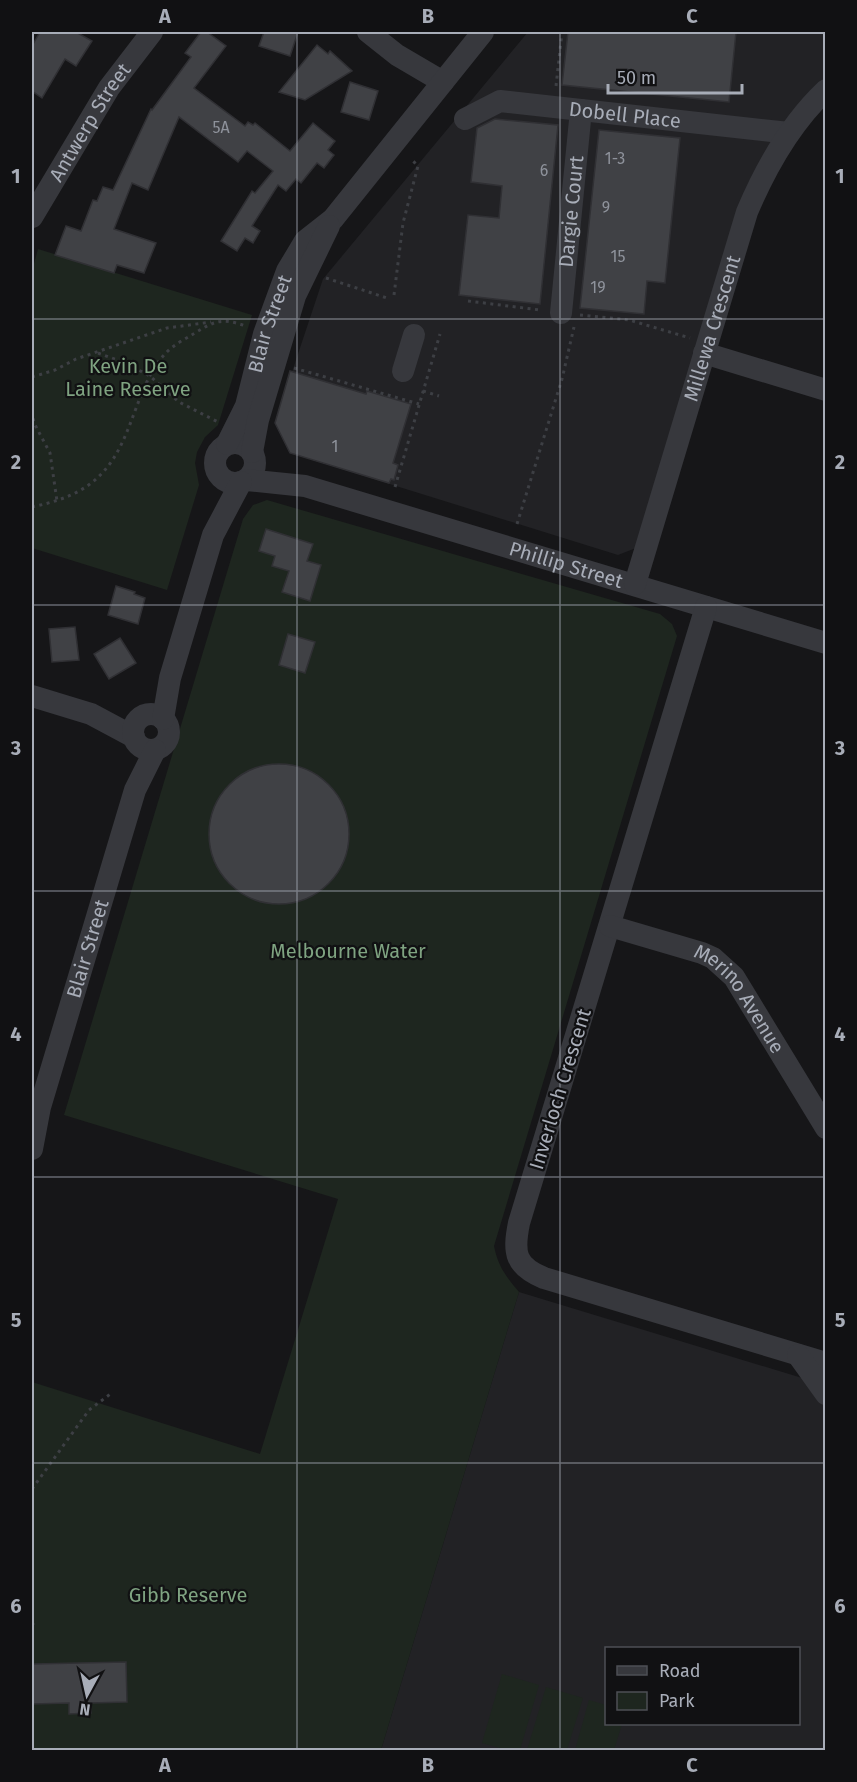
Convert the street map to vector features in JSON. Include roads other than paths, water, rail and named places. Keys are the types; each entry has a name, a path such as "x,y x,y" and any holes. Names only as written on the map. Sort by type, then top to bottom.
{"street":[{"name":"Antwerp Street","path":"32,217 109,87 152,32"},
{"path":"368,32 438,88"},
{"name":"Blair Street","path":"253,455 258,420 295,297 333,219 483,32"},
{"name":"Millewa Crescent","path":"635,584 747,212 760,180 789,133 825,90"},
{"name":"Dobell Place","path":"465,119 500,101 789,133"},
{"name":"Dargie Court","path":"568,314 581,110"},
{"name":"Blair Street","path":"225,434 246,406 268,322 280,287 294,257 305,241 333,219"},
{"path":"403,371 414,335"},
{"path":"705,347 825,390"},
{"path":"225,434 253,455 254,470 244,481 229,482 219,476 216,470 215,458 225,434"},
{"name":"Phillip Street","path":"253,455 305,486"},
{"name":"Blair Street","path":"32,1149 36,1116 135,790 146,731 170,678 213,535 219,476"},
{"name":"Blair Street","path":"213,535 244,481"},
{"name":"Phillip Street","path":"244,481 305,486 825,643"},
{"name":"Inverloch Crescent","path":"706,607 519,1223 516,1245 519,1260 532,1273 544,1278 825,1363"},
{"path":"32,696 146,731"},
{"name":"Merino Avenue","path":"610,926 702,953 724,967 734,977 825,1128"},
{"path":"798,1355 825,1394"}],"park label":[{"name":"Kevin De Laine Reserve","path":"128,378"},
{"name":"Melbourne Water","path":"348,951"},
{"name":"Gibb Reserve","path":"188,1595"}]}
